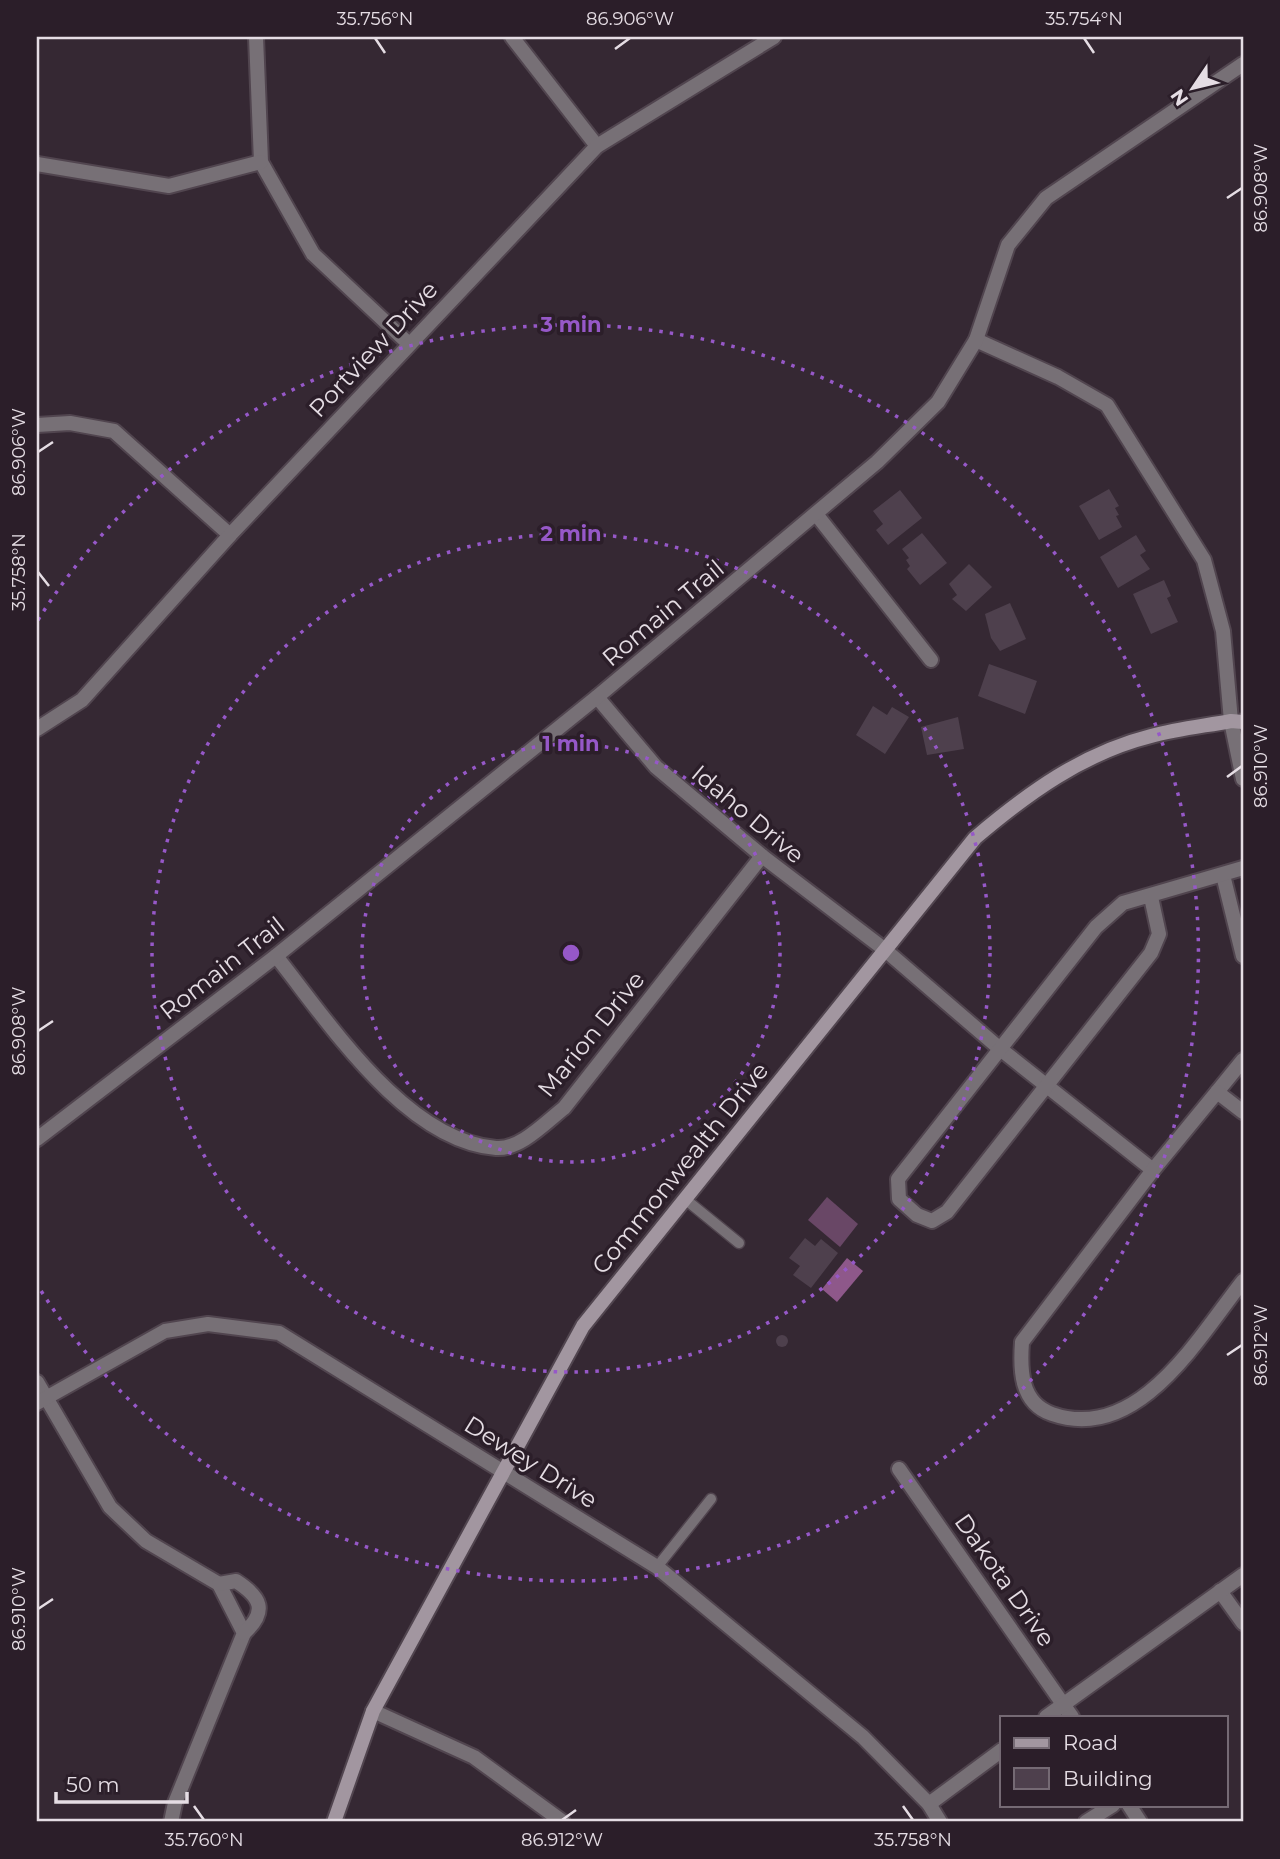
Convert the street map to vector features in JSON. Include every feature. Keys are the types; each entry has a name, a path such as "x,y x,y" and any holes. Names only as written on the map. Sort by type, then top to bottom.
{"street":[{"path":"256,37 261,162 313,254 409,344"},
{"path":"512,37 597,146"},
{"name":"Portview Drive","path":"37,729 82,700 230,535 597,146 774,37"},
{"name":"Romain Trail","path":"37,1139 276,956 597,697 877,462 938,402 976,340 1008,245 1046,198 1243,64"},
{"path":"37,164 169,186 261,162"},
{"path":"976,340 1058,377 1107,405 1204,560 1223,631 1243,779"},
{"path":"37,425 70,423 114,431 230,535"},
{"path":"816,514 931,660"},
{"name":"Idaho Drive","path":"597,697 656,768 762,856 884,949 999,1048 1153,1170"},
{"name":"Commonwealth Drive","path":"334,1822 373,1711 583,1326 975,838 1024,796 1089,758 1150,736 1237,722"},
{"name":"Marion Drive","path":"276,956 375,1082 446,1134 498,1149 526,1138 564,1108 762,856"},
{"path":"1152,897 1159,934 1151,953 947,1212 932,1221 917,1215 899,1199 898,1179 1096,927 1123,903 1152,897 1243,869"},
{"path":"1223,874 1243,956"},
{"path":"1243,1060 1153,1170 1022,1342 1020,1374 1029,1395 1048,1413 1074,1421 1115,1413 1148,1396 1175,1368 1243,1281"},
{"path":"1217,1092 1243,1112"},
{"name":"Dewey Drive","path":"41,1400 165,1331 208,1324 279,1333 657,1567 863,1737 929,1804 940,1822"},
{"path":"37,1382 41,1400 110,1507 146,1541 219,1584 244,1633"},
{"name":"Dakota Drive","path":"899,1469 1071,1716"},
{"path":"1047,1716 1243,1575"},
{"path":"171,1822 175,1803 244,1633 256,1621 260,1609 253,1592 236,1581 219,1584"},
{"path":"1220,1591 1243,1623"},
{"path":"373,1711 474,1757 563,1822"},
{"path":"929,1804 1000,1751"},
{"path":"1086,1822 1111,1806"},
{"path":"1130,1806 1140,1822"}],"lane":[{"path":"685,1199 740,1244"},
{"path":"657,1567 711,1499"}],"shaded area":[{"path":"827,1197 858,1224 840,1247 808,1220"},
{"path":"847,1258 863,1271 837,1302 822,1289"}],"building":[{"path":"1109,489 1119,506 1115,508 1119,515 1116,516 1122,527 1099,540 1079,506"},
{"path":"900,490 922,518 888,545 876,530 883,524 873,511"},
{"path":"922,533 947,563 920,585 907,569 910,566 906,560 909,558 902,549"},
{"path":"1136,535 1146,551 1140,555 1150,569 1118,588 1100,557"},
{"path":"969,564 992,587 966,611 952,599 957,595 949,584"},
{"path":"1164,580 1171,596 1167,598 1178,622 1151,634 1133,594"},
{"path":"1010,603 1026,639 1000,651 991,638 985,614"},
{"path":"989,664 1037,681 1025,714 978,696"},
{"path":"873,706 887,715 892,707 909,717 885,754 856,735"},
{"path":"958,717 964,749 927,755 921,727"},
{"path":"805,1238 815,1246 821,1239 838,1253 811,1288 793,1275 800,1266 789,1258"},
{"path":"782,1335 788,1341 782,1347 776,1341"}]}
